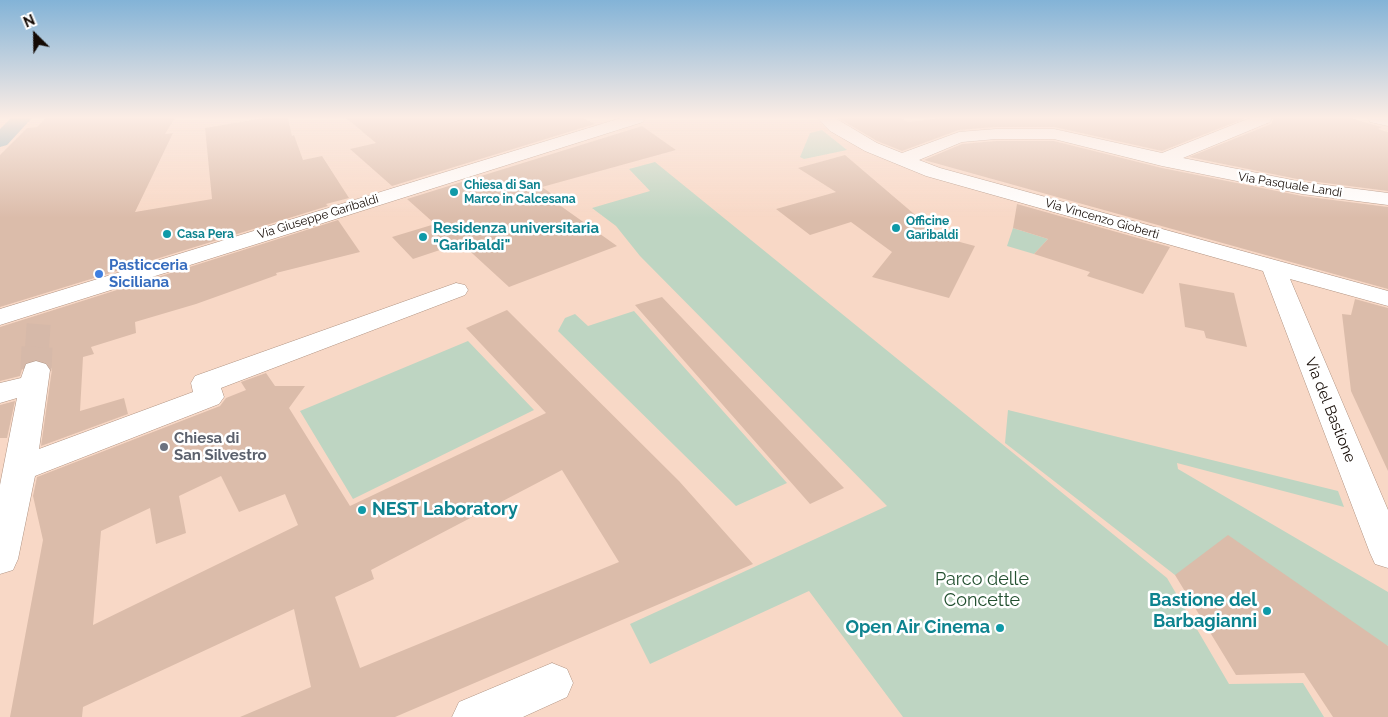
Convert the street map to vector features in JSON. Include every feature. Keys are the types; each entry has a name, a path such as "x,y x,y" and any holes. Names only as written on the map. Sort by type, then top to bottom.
{"street":[{"name":"Via Giuseppe Garibaldi","path":"0,318 39,312 534,151"},
{"name":"Via Vincenzo Gioberti","path":"883,151 900,160 973,184 1388,299"},
{"name":"Via Pasquale Landi","path":"900,160 922,151"},
{"name":"Via Pasquale Landi","path":"1128,151 1276,184 1388,199"},
{"path":"1162,160 1183,151"},
{"name":"Via del Bastione","path":"1273,267 1388,553"},
{"path":"20,469 209,396 205,383 456,290"},
{"path":"0,393 35,376 20,469 5,521 0,559"},
{"path":"474,717 552,683"}],"green space":[{"path":"802,151 840,151 804,159 800,157"},
{"name":"Parco delle Concette","path":"655,162 1167,578 1229,684 1303,683 1324,717 903,717 809,591 650,664 630,624 887,506 640,256 616,226 592,208 650,191 629,169"},
{"path":"1013,228 1048,239 1034,254 1007,246"},
{"path":"634,311 787,483 736,506 558,331 565,318 575,314 588,326"},
{"path":"468,341 534,410 353,499 300,411"},
{"path":"1008,410 1338,491 1344,507 1177,463 1178,469 1388,592 1388,646 1175,575 1005,443"}],"building":[{"path":"4,151 164,151 135,212 212,199 207,151 300,151 303,160 322,156 349,198 0,307 0,155"},
{"path":"353,151 505,151 392,186"},
{"path":"560,151 671,151 542,187 563,202 558,204 617,246 509,287 461,243 413,259 392,237 435,224 407,199"},
{"path":"944,151 1096,151 1162,168 1302,196 1388,207 1388,289 924,160"},
{"path":"1203,151 1388,151 1388,191 1302,180 1189,157"},
{"name":"Officine Garibaldi","path":"845,155 941,237 975,246 949,298 872,277 892,252 851,222 810,235 776,209 836,192 798,168"},
{"path":"1017,204 1170,247 1143,294 1087,276 1090,272 1034,254 1048,239 1013,228"},
{"path":"338,220 360,252 276,273 277,275 196,304 135,322 136,333 91,347 94,354 83,357 80,411 124,398 128,414 41,446 52,369 47,362 35,359 24,363 20,376 0,381 0,327"},
{"path":"1179,283 1234,293 1247,347 1206,338 1204,331 1185,327"},
{"path":"662,297 844,488 810,504 635,305"},
{"path":"1355,299 1388,308 1388,471 1351,391 1342,314 1351,315"},
{"name":"NEST Laboratory","path":"507,310 679,481 753,564 395,717 240,717 311,687 294,609 83,707 82,717 10,717 43,540 33,496 37,477 220,406 226,398 246,390 241,382 266,373 275,386 305,386 289,408 350,506 546,413 466,328","holes":["562,470 619,562 360,668 335,597 374,579 371,570","221,476 239,512 285,494 298,525 93,625 101,531 150,508 156,544 186,533 179,496"]},
{"path":"15,401 7,438 0,438 0,405"},
{"name":"Bastione del Barbagianni","path":"1228,535 1388,646 1388,717 1333,717 1304,673 1236,675 1175,575"}],"tunnel":[{"path":"37,348 39,319"},
{"path":"36,370 37,347"}],"place":[{"name":"Chiesa di San Marco in Calcesana","path":"454,192"},
{"name":"Officine Garibaldi","path":"896,228"},
{"name":"Casa Pera","path":"167,234"},
{"name":"Residenza universitaria \"Garibaldi\"","path":"423,237"},
{"name":"Pasticceria Siciliana","path":"99,274"},
{"name":"Chiesa di San Silvestro","path":"164,447"},
{"name":"NEST Laboratory","path":"362,510"},
{"name":"Bastione del Barbagianni","path":"1267,611"},
{"name":"Open Air Cinema","path":"1000,628"}]}
